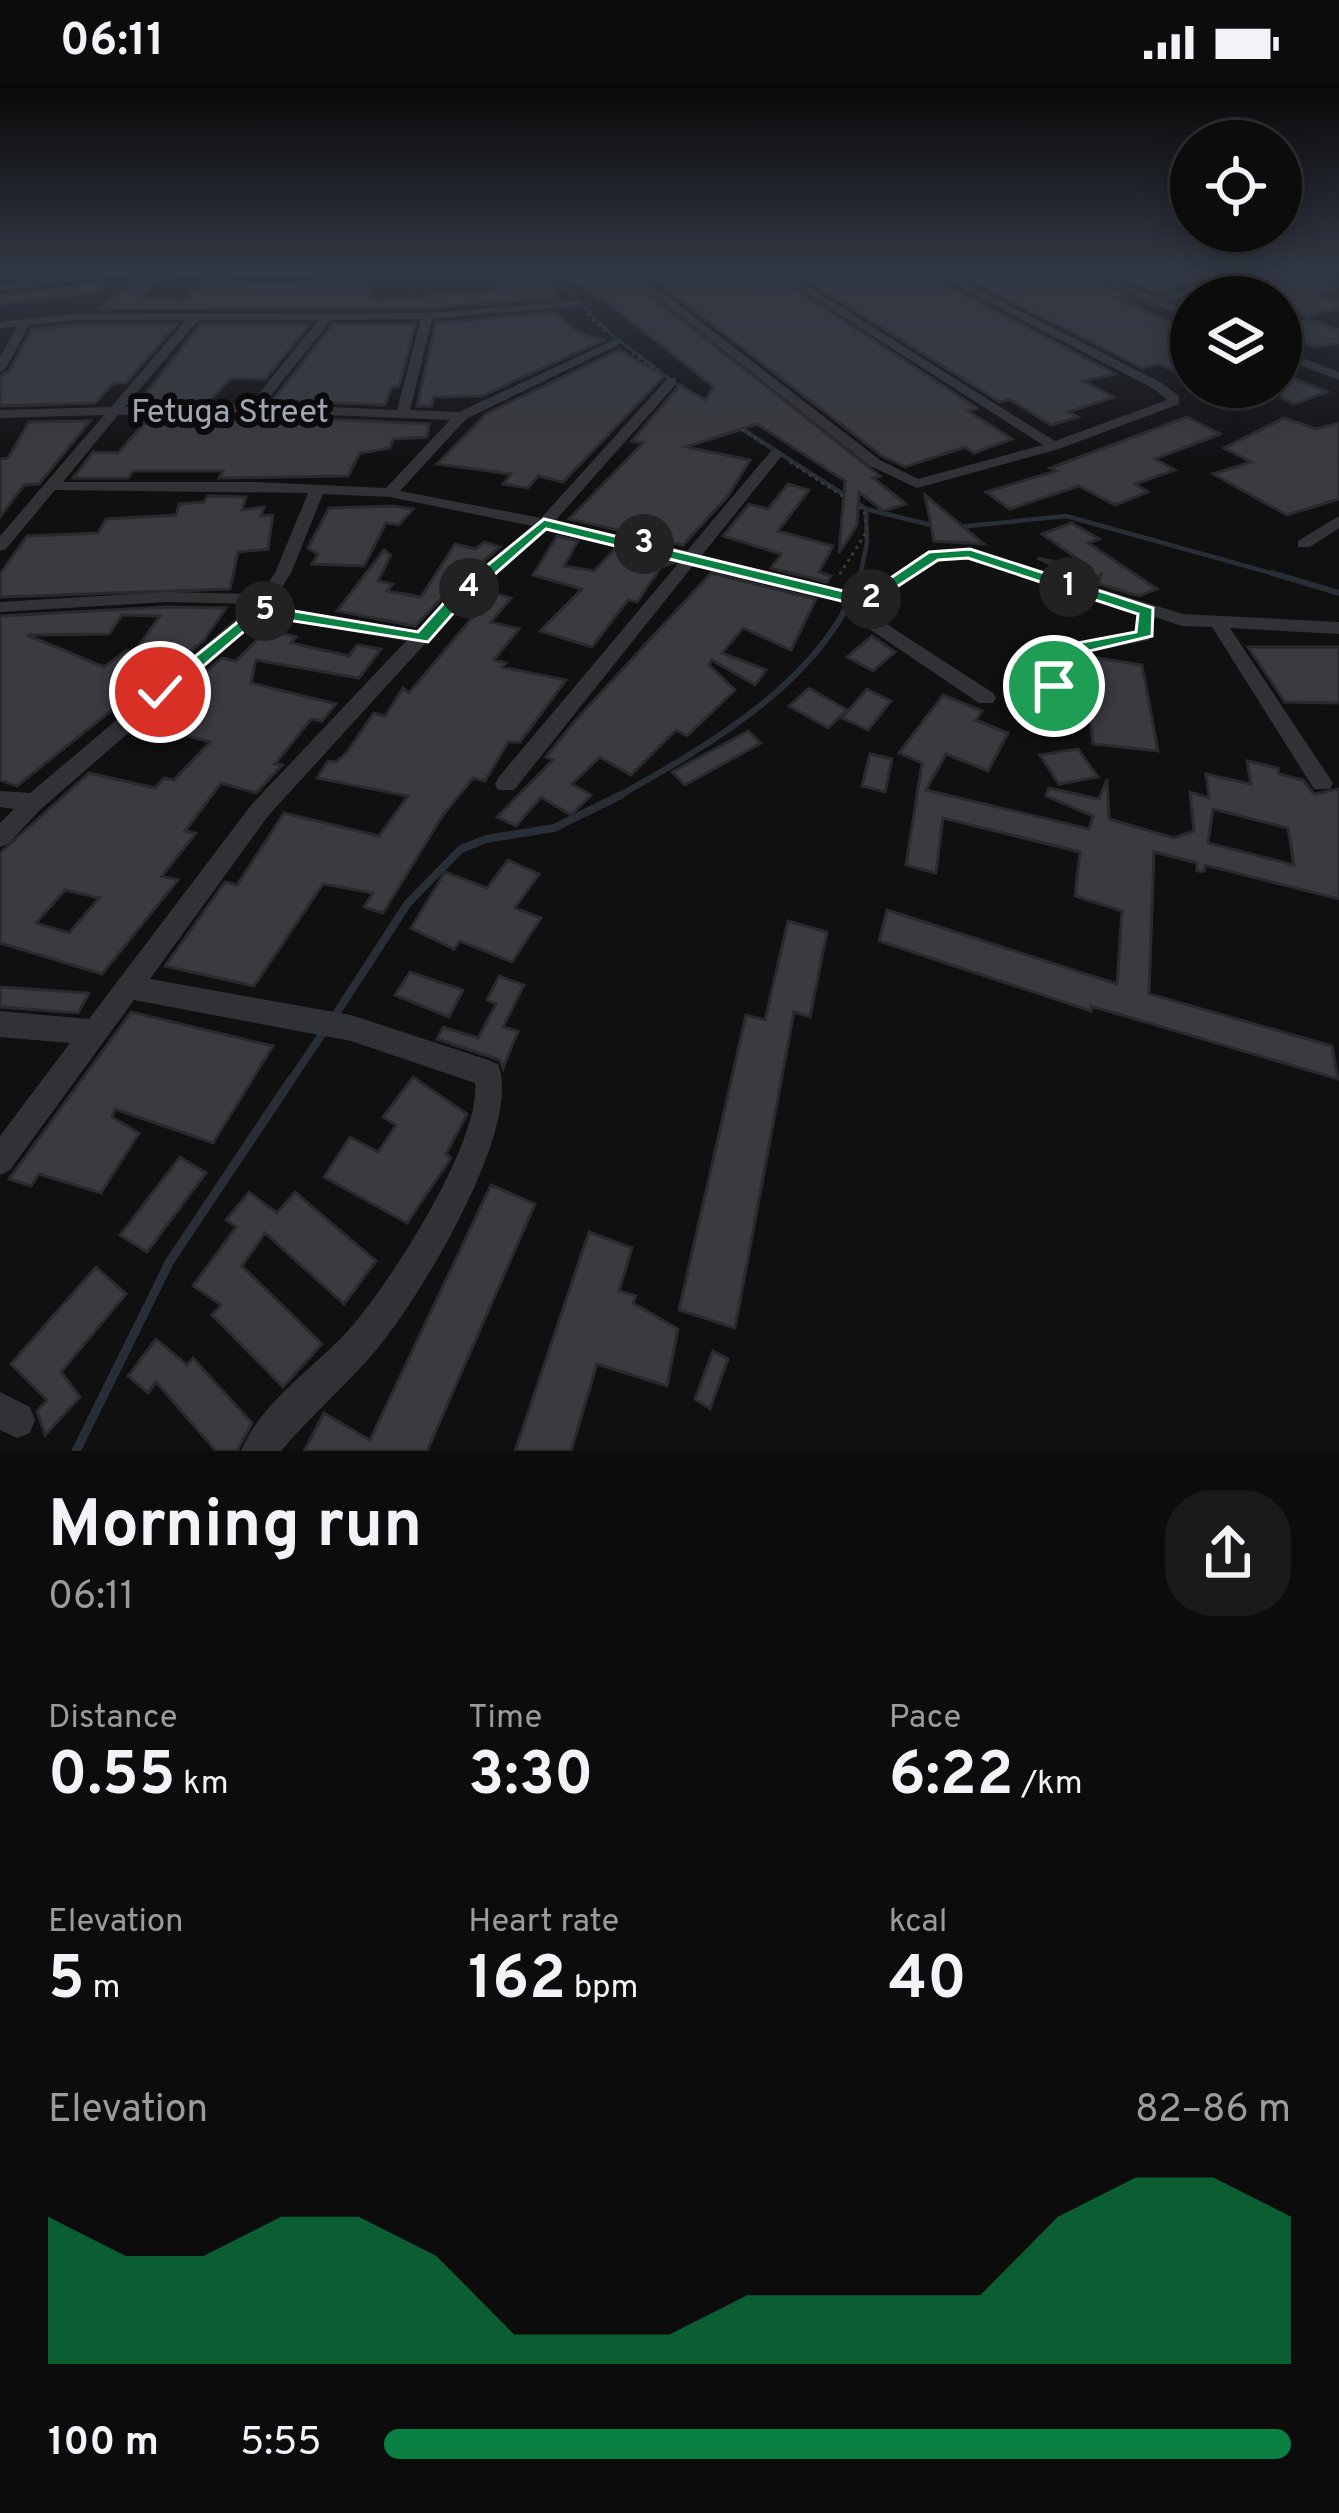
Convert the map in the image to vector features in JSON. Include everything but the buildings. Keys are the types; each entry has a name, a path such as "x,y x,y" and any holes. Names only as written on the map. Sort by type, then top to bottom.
{"street":[{"path":"0,546 179,335"},
{"path":"254,408 313,335"},
{"path":"403,412 423,335"},
{"path":"710,335 875,463 905,480 940,481 1166,408 1174,399 1054,335"},
{"path":"877,335 1054,446"},
{"path":"390,493 461,416 618,342"},
{"path":"0,368 5,348"},
{"path":"1302,361 1335,371"},
{"path":"0,1160 260,810 457,598 544,524 672,382"},
{"name":"Fetuga Street","path":"0,413 254,408 461,416"},
{"path":"506,784 776,454"},
{"path":"50,486 390,493 694,556 844,597 874,624 986,698"},
{"path":"0,838 34,802 263,605 318,488"},
{"path":"1304,544 1339,520"},
{"path":"844,597 934,555 954,552 1147,611 1220,626 1339,628"},
{"path":"0,607 166,597 263,605 422,638"},
{"path":"1054,686 1083,646 1143,636 1147,611"},
{"path":"1220,626 1322,783"},
{"path":"0,799 34,802"},
{"path":"130,987 352,1028 488,1074 494,1095 487,1124 392,1305 259,1451"},
{"path":"0,1024 92,1032"}],"path":[{"path":"610,335 776,454 864,510 867,531 844,597"}],"waterway":[{"path":"612,335 683,389"},
{"path":"739,427 866,509"},
{"path":"860,575 867,543 866,509"},
{"path":"866,509 939,527"},
{"path":"958,527 1066,516 1282,576"},
{"path":"1272,573 1339,593"},
{"path":"615,798 724,732 793,677 845,611 860,575"},
{"path":"615,798 621,795"},
{"path":"334,1017 408,903 461,849 486,839 554,828 615,798"},
{"path":"289,1083 323,1033"},
{"path":"76,1451 170,1261 291,1080"}],"route":[{"path":"160,692 259,610 422,638 457,598 544,524 694,556 866,602 934,555 954,552 988,558 1147,611 1143,636 1083,646 1054,686"}]}
